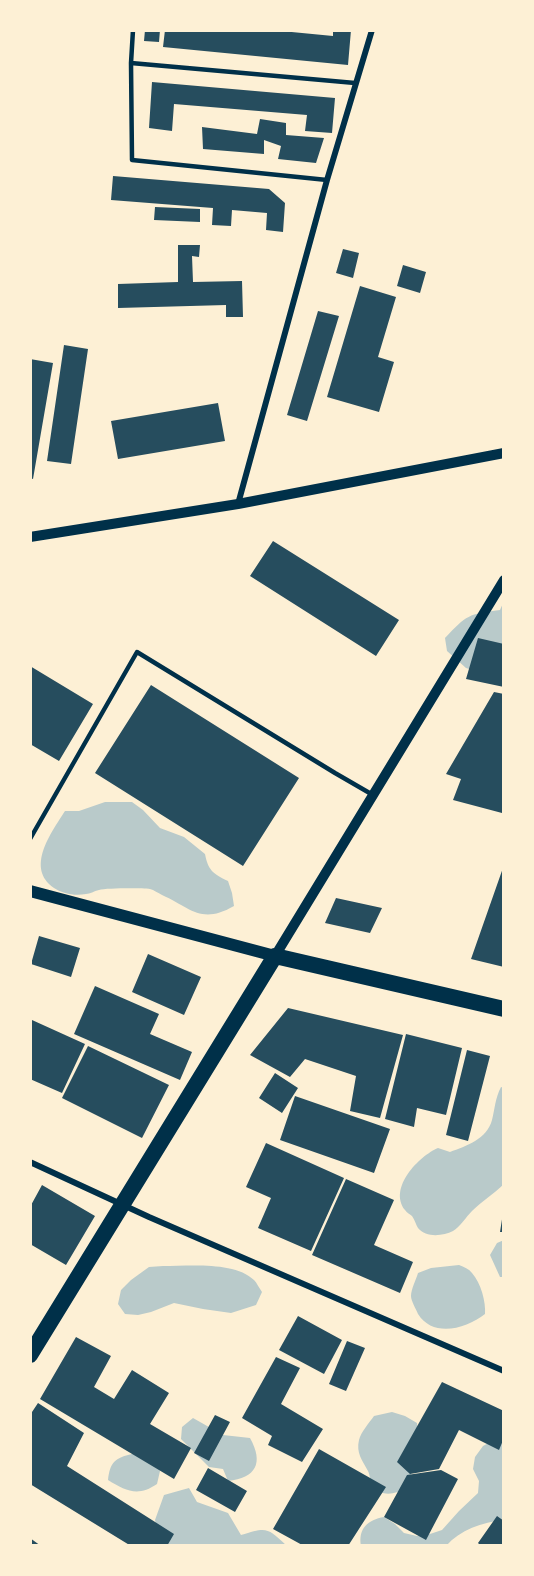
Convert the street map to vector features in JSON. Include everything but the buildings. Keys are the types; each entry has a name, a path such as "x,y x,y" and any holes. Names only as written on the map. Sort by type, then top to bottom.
{"highway":[{"path":"30,1355 275,956 504,1009"}],"main road":[{"path":"30,891 275,956"}],"street":[{"path":"238,504 327,180 372,30"},
{"path":"30,537 238,504 504,453"},
{"path":"275,956 504,580"},
{"path":"30,1162 122,1205 504,1371"}],"lane":[{"path":"133,30 132,160 327,180"},
{"path":"131,63 356,83"},
{"path":"30,839 137,652 373,795"}],"shaded area":[{"path":"504,601 504,671 478,672 466,668 447,651 445,638 458,624 469,617 500,610"},
{"path":"105,802 132,802 160,828 184,837 205,854 212,871 228,881 234,906 223,912 204,914 150,889 109,889 78,895 54,888 46,880 41,861 43,850 53,830 65,811 79,811"},
{"path":"501,1087 504,1088 504,1184 476,1207 453,1231 430,1235 421,1231 401,1201 400,1192 408,1174 430,1152 438,1148 450,1152 481,1137 492,1120"},
{"path":"504,1240 504,1277 500,1277 490,1255 497,1243"},
{"path":"198,1265 235,1270 254,1280 262,1292 256,1305 231,1313 174,1303 138,1315 125,1314 118,1304 121,1290 149,1267"},
{"path":"459,1265 469,1270 478,1282 484,1298 485,1314 469,1324 450,1329 441,1329 424,1322 411,1298 418,1273 431,1268"},
{"path":"392,1412 417,1423 418,1440 407,1488 388,1494 380,1492 372,1483 360,1456 358,1445 361,1434 374,1416"},
{"path":"193,1418 223,1435 250,1438 257,1462 251,1473 245,1477 228,1481 223,1469 209,1467 181,1439 182,1427"},
{"path":"494,1440 504,1440 504,1520 472,1528 458,1535 446,1546 361,1546 361,1534 365,1526 373,1520 384,1517 404,1533 417,1536 442,1530 478,1493 479,1481 473,1469 475,1457 483,1446"},
{"path":"132,1447 155,1459 160,1471 157,1484 150,1488 138,1491 126,1490 108,1480 114,1462 132,1454"},
{"path":"189,1488 197,1502 228,1513 241,1535 266,1530 287,1546 160,1546 155,1520 164,1495"}]}
